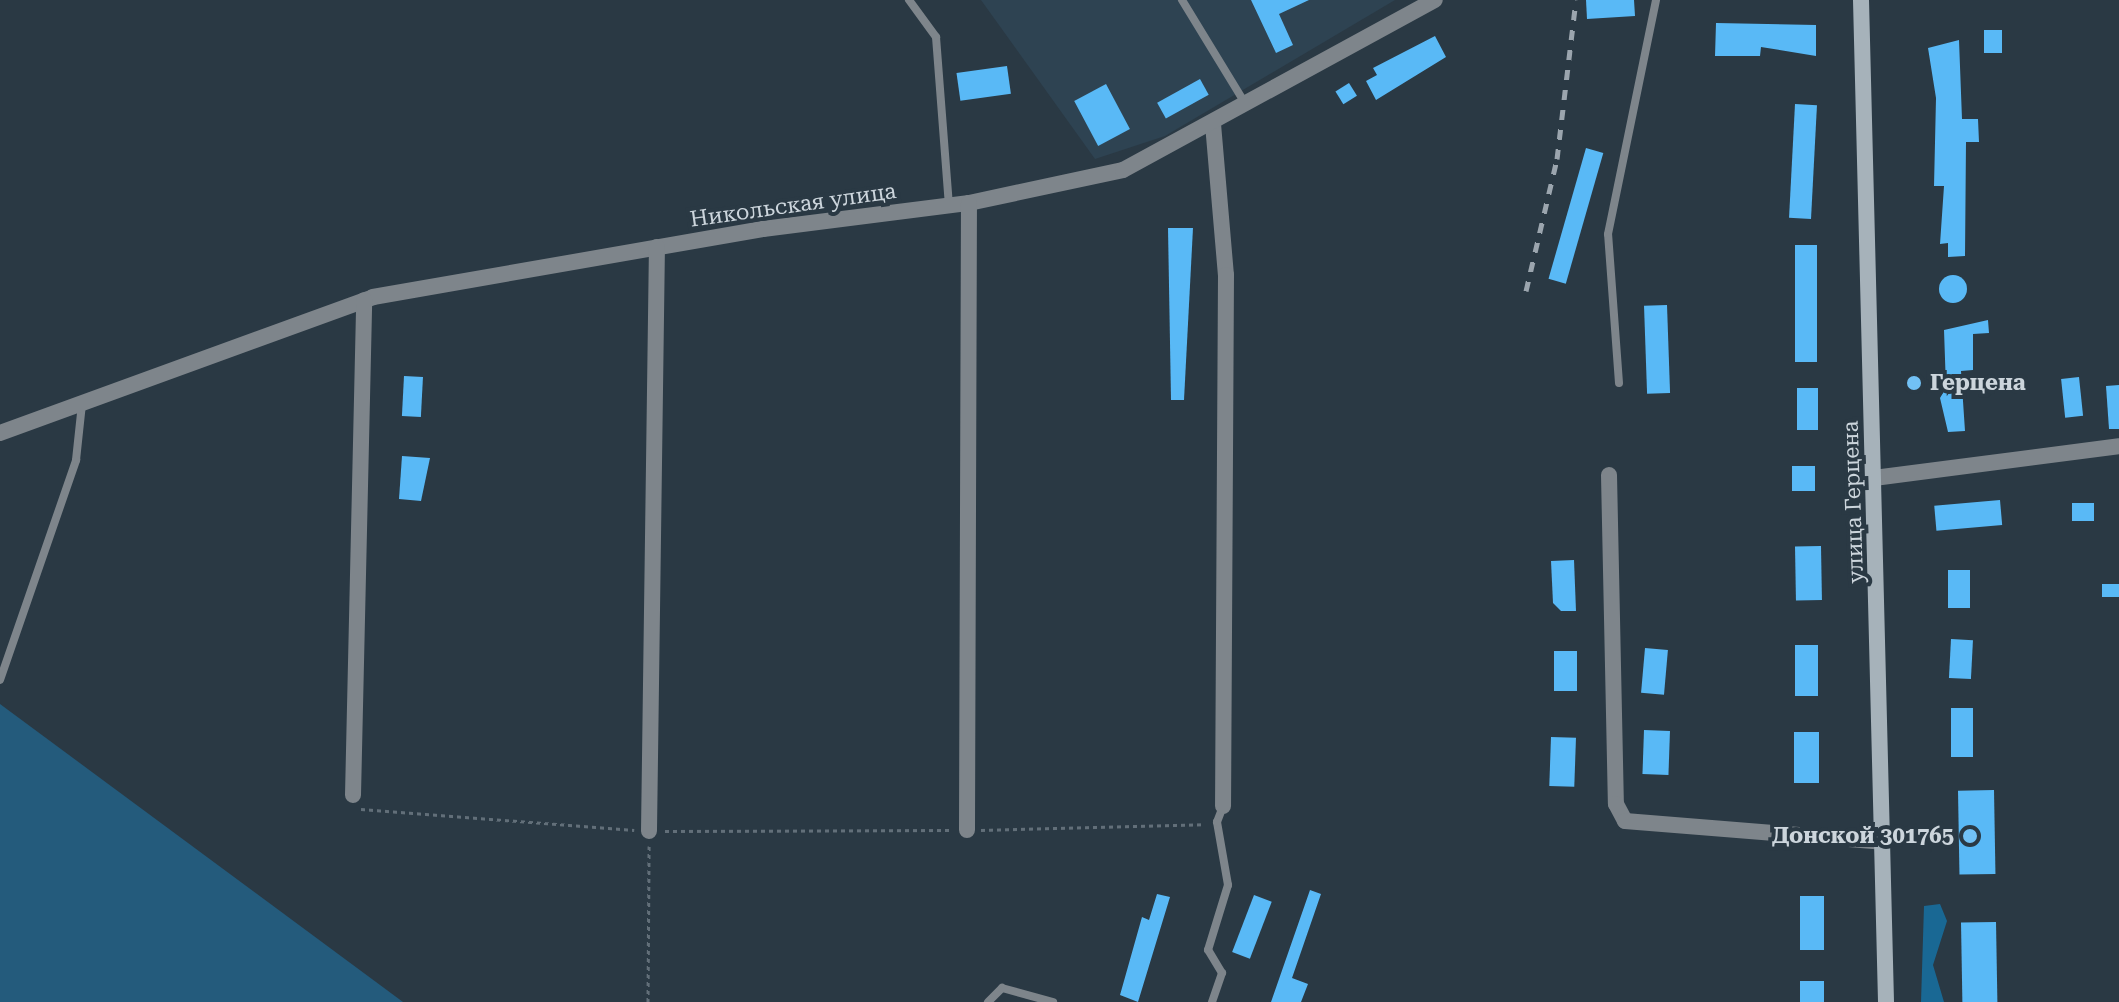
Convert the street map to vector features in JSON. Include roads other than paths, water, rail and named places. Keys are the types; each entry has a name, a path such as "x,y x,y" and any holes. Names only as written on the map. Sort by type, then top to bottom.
{"main road":[{"name":"улица Герцена","path":"1861,0 1885,842 1886,1002"}],"street":[{"name":"Никольская улица","path":"0,433 129,381 364,300 657,247 969,203 1123,170 1213,124 1435,0"},
{"path":"1213,124 1226,275 1223,806"},
{"path":"967,830 969,203"},
{"path":"649,831 657,247"},
{"path":"353,795 364,300"},
{"path":"1874,478 2119,446"},
{"path":"1609,475 1616,804 1625,821 1885,842"}],"lane":[{"path":"909,0 936,37 949,206"},
{"path":"1182,0 1246,105"},
{"path":"1619,383 1608,234 1656,0"},
{"path":"0,680 76,460 83,400"},
{"path":"1212,1002 1222,973 1208,950 1228,885 1217,822 1223,806"},
{"path":"988,1002 1002,988 1053,1002"}],"railway":[{"path":"1526,291 1557,159 1576,0"}],"place":[{"name":"Герцена","path":"1914,383"},
{"name":"Донской 301765","path":"1970,836"}]}
